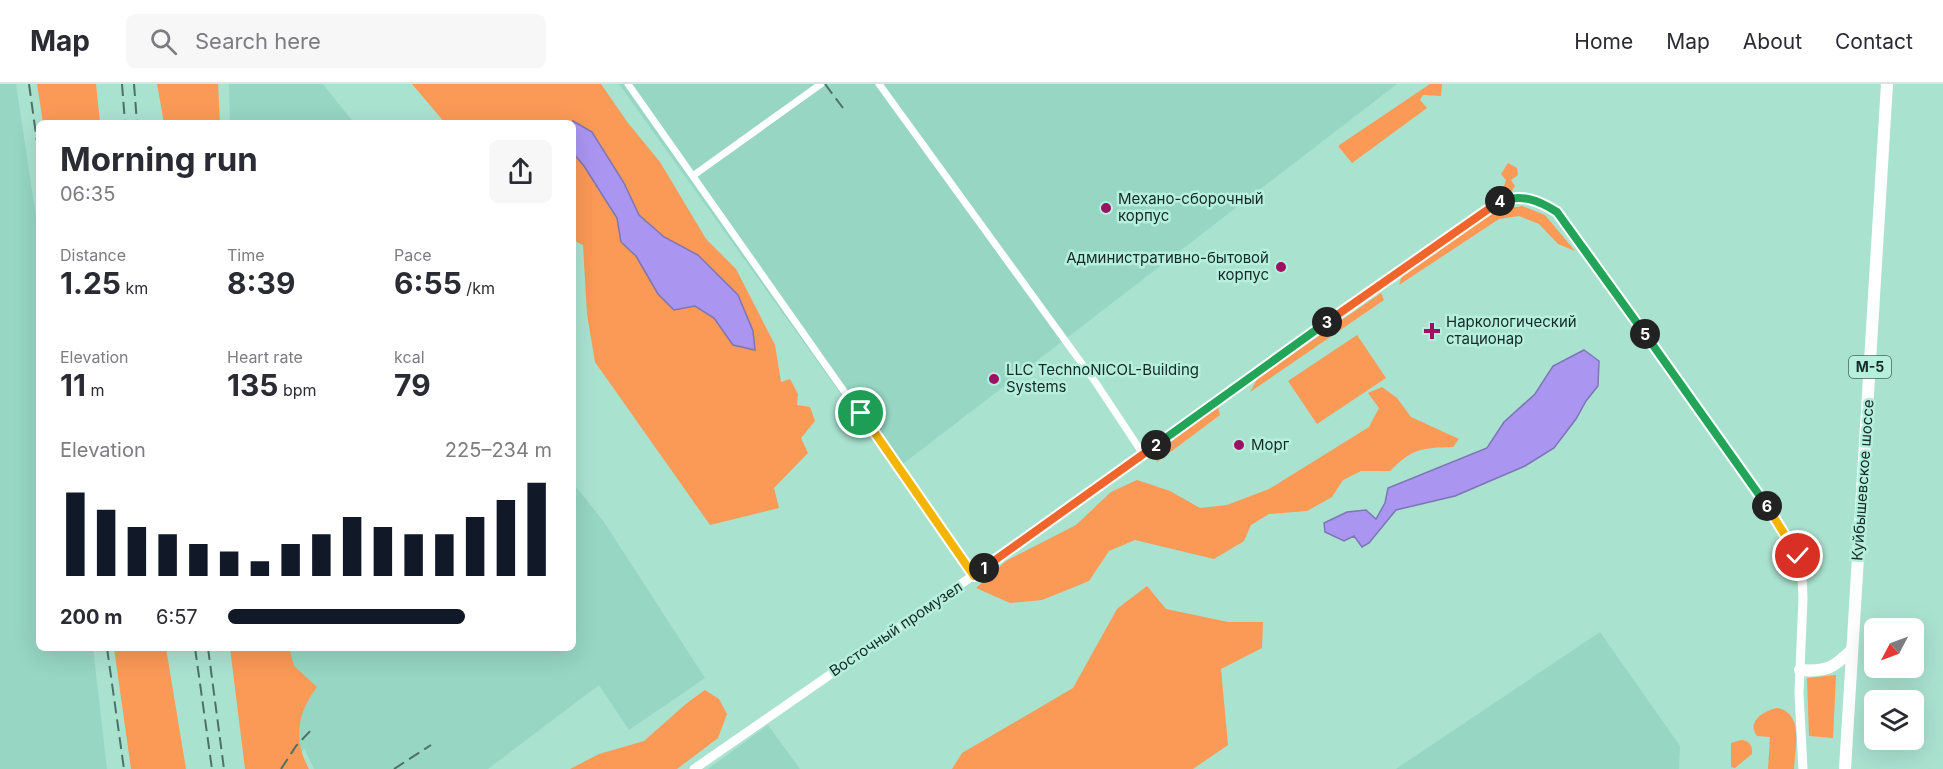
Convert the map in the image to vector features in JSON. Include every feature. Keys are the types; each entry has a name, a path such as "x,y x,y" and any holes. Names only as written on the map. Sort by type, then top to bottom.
{"highway":[{"name":"Куйбышевское шоссе","path":"1845,769 1887,84"},
{"path":"1800,670 1822,671 1830,668 1852,650"}],"street":[{"path":"628,84 974,576"},
{"path":"694,175 821,84"},
{"path":"879,84 1096,383 1143,454"},
{"name":"Восточный промузел","path":"693,769 974,576 1500,201 1513,197 1538,200 1557,212 1763,500 1798,556 1803,598 1799,693 1803,769"}],"shaded area":[{"path":"0,84 16,84 36,217 36,651 93,651 107,769 0,769"},
{"path":"37,84 96,84 100,120 43,120"},
{"path":"157,84 218,84 220,120 163,120"},
{"path":"229,84 323,84 352,120 230,120"},
{"path":"412,84 601,84 628,123 660,162 706,239 736,269 775,345 781,382 790,379 798,394 797,405 810,407 815,421 801,438 808,453 774,488 779,508 710,525 595,362 587,314 583,245 576,242 576,157 617,219 621,242 636,256 674,310 695,306 714,318 733,345 753,331 738,295 698,255 664,237 639,215 624,183 592,132 576,123 576,120 442,120"},
{"path":"619,84 1397,84 895,470"},
{"path":"1430,84 1442,84 1441,96 1423,95 1420,100 1427,108 1352,163 1338,146"},
{"path":"576,123 592,132 624,183 639,215 664,237 698,255 738,295 753,331 755,350 733,345 714,318 695,306 674,310 658,294 636,256 621,242 617,218 576,157"},
{"path":"1508,163 1517,168 1518,175 1511,180 1515,186 1512,191 1503,189 1506,180 1501,174"},
{"path":"1522,206 1545,215 1575,251 1558,244 1539,224 1519,216 1499,219 1399,285 1402,275 1496,210"},
{"path":"1381,293 1384,300 1250,392 1258,378"},
{"path":"1357,335 1386,378 1317,424 1288,381"},
{"path":"1584,350 1599,361 1598,386 1554,448 1525,466 1455,496 1396,510 1369,543 1362,547 1354,536 1344,541 1325,532 1324,523 1347,512 1366,510 1376,519 1385,503 1388,488 1487,448 1504,422 1535,394 1553,366"},
{"path":"1382,387 1397,398 1411,417 1459,439 1453,447 1418,451 1405,458 1390,471 1361,471 1343,480 1332,497 1307,511 1269,514 1251,525 1244,541 1214,559 1135,540 1109,551 1089,581 1042,600 1010,603 976,588 1006,561 1076,525 1111,492 1137,480 1170,491 1200,508 1227,505 1269,489 1369,427 1379,408 1368,393"},
{"path":"1218,407 1220,415 1157,462 1156,453"},
{"path":"576,487 604,522 705,678 629,730 599,685 488,769 314,769 304,748 291,769 285,651 576,651"},
{"path":"1147,586 1166,609 1228,622 1263,622 1262,648 1221,669 1228,745 1193,769 952,769 962,753 1073,688 1117,609"},
{"path":"1600,632 1680,746 1679,769 1396,769"},
{"path":"114,651 166,651 186,769 131,769"},
{"path":"230,651 290,651 294,666 317,687 301,717 299,737 309,769 245,769"},
{"path":"1836,675 1833,738 1809,736 1807,678"},
{"path":"705,690 719,699 727,714 718,738 677,769 570,769 599,754 644,741"},
{"path":"1778,708 1786,711 1795,724 1794,769 1768,769 1770,737 1757,736 1754,731 1755,722 1762,714"},
{"path":"768,725 800,769 708,769"},
{"path":"1741,740 1750,744 1752,754 1735,768 1731,767 1731,743"}],"railway":[{"path":"29,84 36,134"},
{"path":"122,84 125,120"},
{"path":"134,84 137,120"},
{"path":"825,84 846,112"},
{"path":"107,651 124,769"},
{"path":"195,651 212,769"},
{"path":"208,651 224,769"},
{"path":"281,769 296,746 313,728"},
{"path":"394,769 431,745"}],"place":[{"name":"Механо-сборочный корпус","path":"1106,208"},
{"name":"Административно-бытовой корпус","path":"1281,267"},
{"name":"Наркологический стационар","path":"1432,331"},
{"name":"LLC TechnoNICOL-Building Systems","path":"994,379"},
{"name":"Морг","path":"1239,445"}],"route":[{"path":"861,413 974,576 1500,201 1513,197 1538,200 1557,212 1565,221 1769,510 1798,556"}]}
